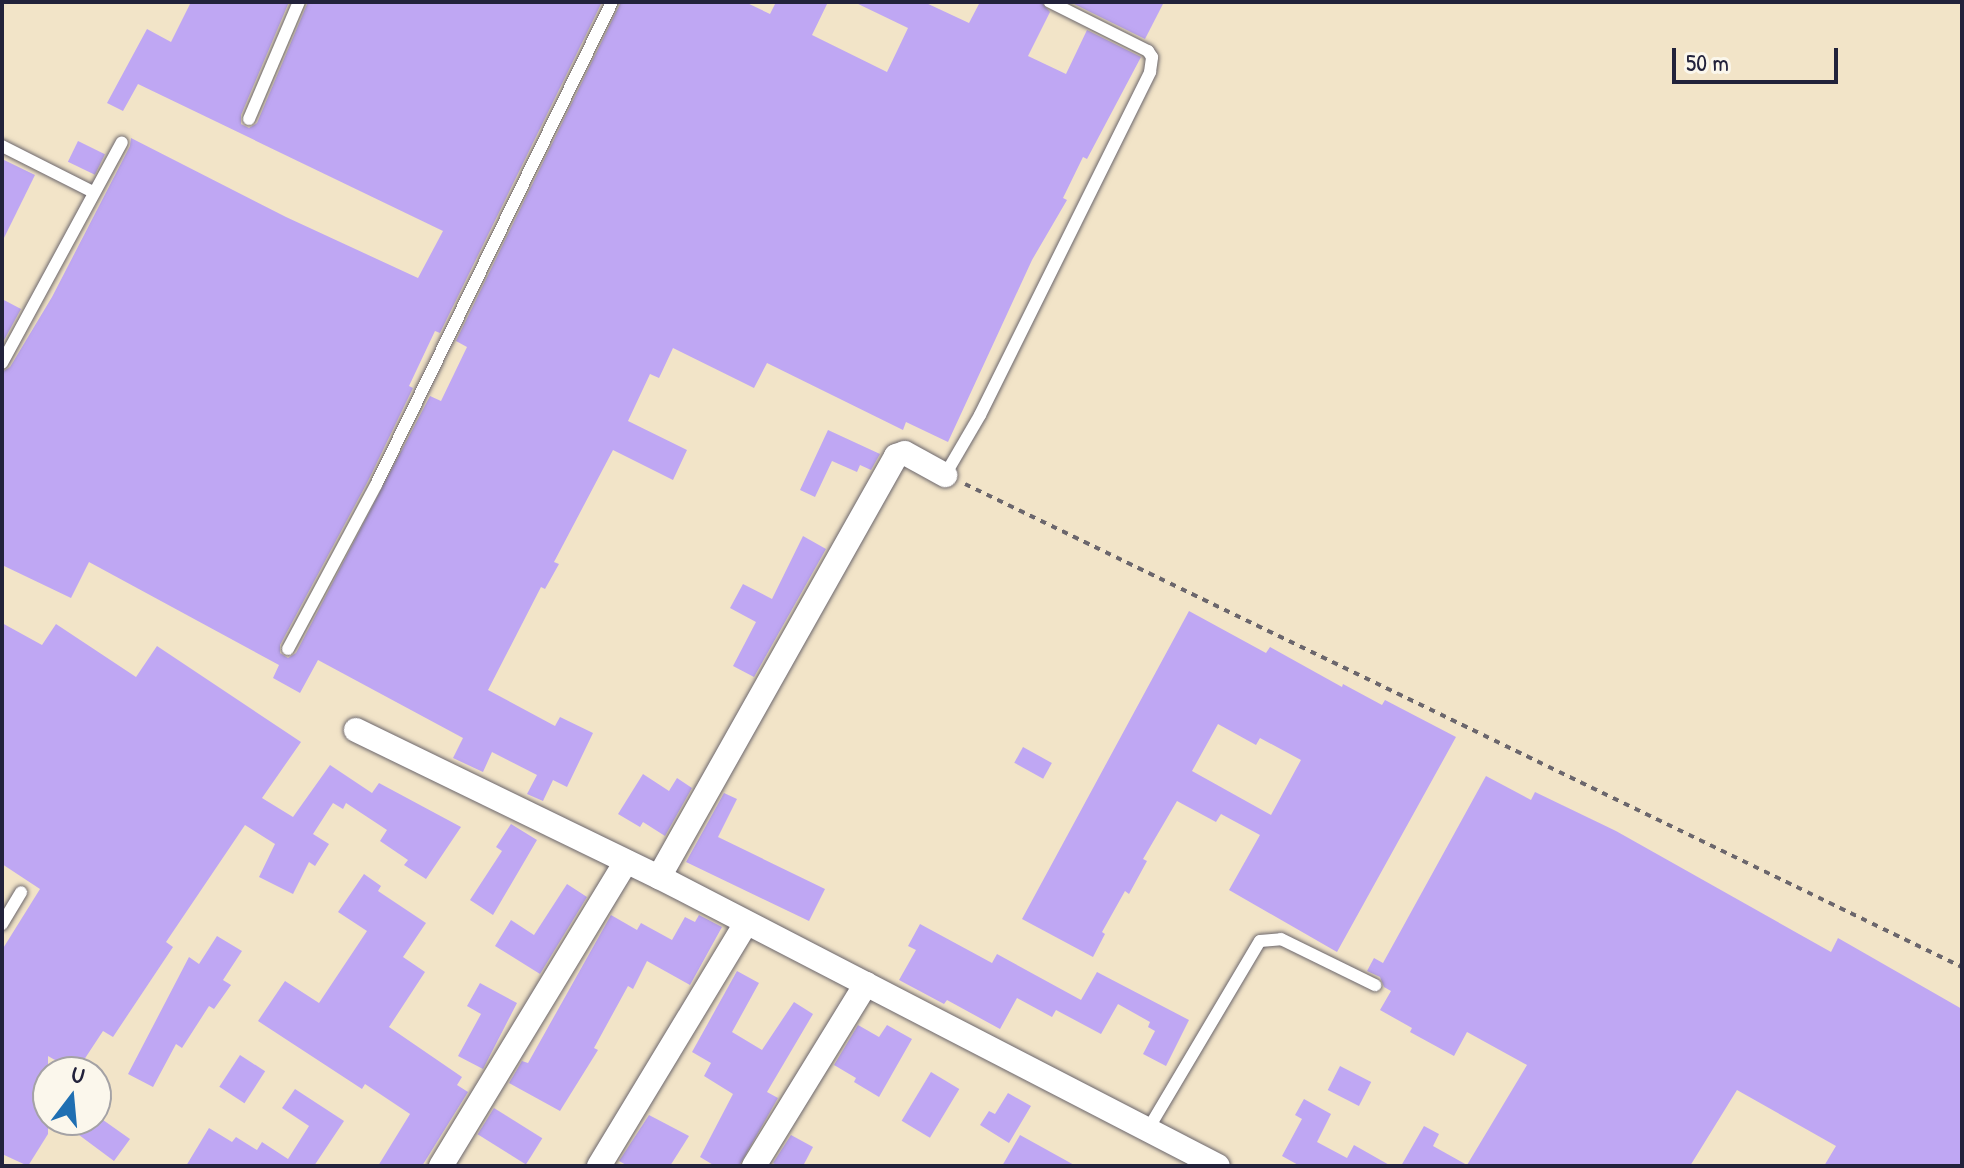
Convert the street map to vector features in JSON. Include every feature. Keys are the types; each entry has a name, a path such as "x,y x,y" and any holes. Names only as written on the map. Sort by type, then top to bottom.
{"street":[{"path":"659,877 896,456 905,453 945,475"},
{"path":"356,730 659,877 1218,1166"},
{"path":"441,1166 626,862"},
{"path":"599,1166 746,923"},
{"path":"754,1166 866,984"}],"lane":[{"path":"249,119 299,2"},
{"path":"288,649 376,485 612,2"},
{"path":"945,475 980,415 1150,72 1152,57 1148,51 1050,2"},
{"path":"2,363 122,142"},
{"path":"2,146 93,192"},
{"path":"2,924 21,892"},
{"path":"1147,1131 1260,941 1281,939 1375,985"}],"path":[{"path":"945,475 1962,967"}],"building":[{"path":"191,2 289,2 241,115 241,124 249,128 257,123 308,2 602,2 440,333 435,331 409,386 413,388 368,481 280,645 280,653 288,658 296,653 430,396 441,401 467,347 456,341 621,2 745,2 770,14 776,2 828,2 812,35 887,72 908,28 854,2 924,2 969,23 980,2 1041,2 1050,12 1028,56 1066,74 1087,30 1141,57 1087,159 1083,157 1063,198 1067,200 1032,260 948,442 906,422 903,430 767,363 754,388 673,348 659,378 650,374 628,421 687,450 673,480 613,450 554,562 559,564 545,589 541,587 488,690 555,726 560,717 593,733 567,787 553,780 543,801 527,794 537,775 492,752 483,772 453,758 463,738 318,660 300,693 273,678 279,665 89,562 71,598 2,565 2,372 10,367 52,297 130,146 131,138 286,217 418,278 443,231 138,84 123,111 107,103 147,29 171,42"},
{"path":"1070,2 1164,2 1145,39"},
{"path":"78,141 105,154 95,175 68,162"},
{"path":"2,159 35,175 2,242"},
{"path":"2,299 21,309 2,344"},
{"path":"828,430 880,454 871,470 860,465 857,472 832,461 815,497 800,490"},
{"path":"803,536 826,549 754,677 733,666 756,622 730,608 743,584 772,599"},
{"path":"1189,611 1266,653 1270,647 1342,687 1343,684 1382,705 1385,700 1456,737 1337,952 1229,890 1260,835 1221,814 1216,822 1177,801 1143,859 1147,861 1129,894 1125,891 1102,932 1105,934 1093,957 1022,919","holes":["1218,724 1256,745 1260,738 1301,760 1271,815 1192,771"]},
{"path":"2,623 42,645 56,624 136,677 157,646 301,742 262,798 293,817 330,765 372,793 379,783 461,827 426,879 404,865 408,860 380,841 387,830 346,803 343,809 333,803 313,834 329,844 315,866 309,862 293,894 259,877 275,844 245,825 166,942 173,947 113,1037 103,1031 87,1056 32,1056 32,1136 47,1136 28,1166 2,1154 2,950 40,889 2,864"},
{"path":"1023,747 1052,763 1043,779 1014,763"},
{"path":"643,774 669,791 677,778 692,788 665,836 643,822 640,827 618,814"},
{"path":"1486,776 1531,800 1535,792 1616,831 1831,952 1838,938 1962,1009 1962,1166 1824,1166 1836,1146 1737,1090 1690,1166 1401,1166 1424,1126 1439,1134 1433,1146 1467,1165 1527,1065 1467,1032 1454,1056 1410,1032 1412,1028 1380,1010 1391,991 1384,987 1380,977 1367,971 1374,958 1383,963"},
{"path":"724,793 737,799 718,837 825,889 809,921 686,862"},
{"path":"511,824 537,840 493,915 470,900 502,851 496,847"},
{"path":"364,874 381,886 378,891 426,923 403,957 425,972 389,1027 462,1077 457,1085 468,1092 422,1166 378,1166 410,1114 365,1084 362,1089 258,1021 285,981 319,1003 367,931 338,912"},
{"path":"567,884 587,897 540,974 495,946 511,920 534,935"},
{"path":"611,915 637,930 641,923 672,940 685,917 695,922 699,915 722,927 690,985 647,961 633,989 628,986 594,1048 598,1050 560,1111 509,1083 522,1061 528,1063"},
{"path":"920,924 992,963 997,954 1081,1000 1097,972 1189,1020 1166,1066 1143,1054 1155,1031 1148,1027 1150,1022 1118,1004 1101,1034 1056,1010 1052,1017 1017,998 1000,1029 947,1000 944,1004 899,980 916,950 908,946"},
{"path":"217,936 242,951 223,980 231,985 214,1009 209,1006 182,1048 176,1044 153,1087 128,1074 189,957 199,964"},
{"path":"737,971 759,983 732,1032 762,1050 794,1002 813,1014 767,1092 778,1098 739,1166 715,1166 700,1157 733,1094 704,1076 711,1063 692,1052"},
{"path":"480,983 517,1003 483,1069 458,1056 481,1014 467,1006"},
{"path":"858,1025 879,1037 887,1025 912,1039 879,1097 834,1065"},
{"path":"240,1055 265,1071 244,1103 219,1087"},
{"path":"1340,1066 1371,1082 1359,1106 1328,1090"},
{"path":"931,1072 959,1089 930,1138 902,1121"},
{"path":"295,1089 344,1121 314,1166 186,1166 209,1128 232,1142 236,1137 257,1150 262,1142 288,1159 309,1126 282,1108"},
{"path":"1008,1093 1031,1106 1009,1143 980,1125 989,1111 995,1114"},
{"path":"1304,1099 1331,1114 1317,1142 1347,1158 1354,1145 1391,1166 1300,1166 1282,1156 1302,1119 1295,1115"},
{"path":"494,1108 542,1138 526,1164 478,1134"},
{"path":"649,1115 689,1136 670,1166 628,1166 619,1161"},
{"path":"112,1126 130,1139 114,1161 80,1136 112,1136"},
{"path":"791,1135 813,1147 803,1166 778,1166 773,1163"},
{"path":"1020,1135 1076,1166 1002,1166"}]}
